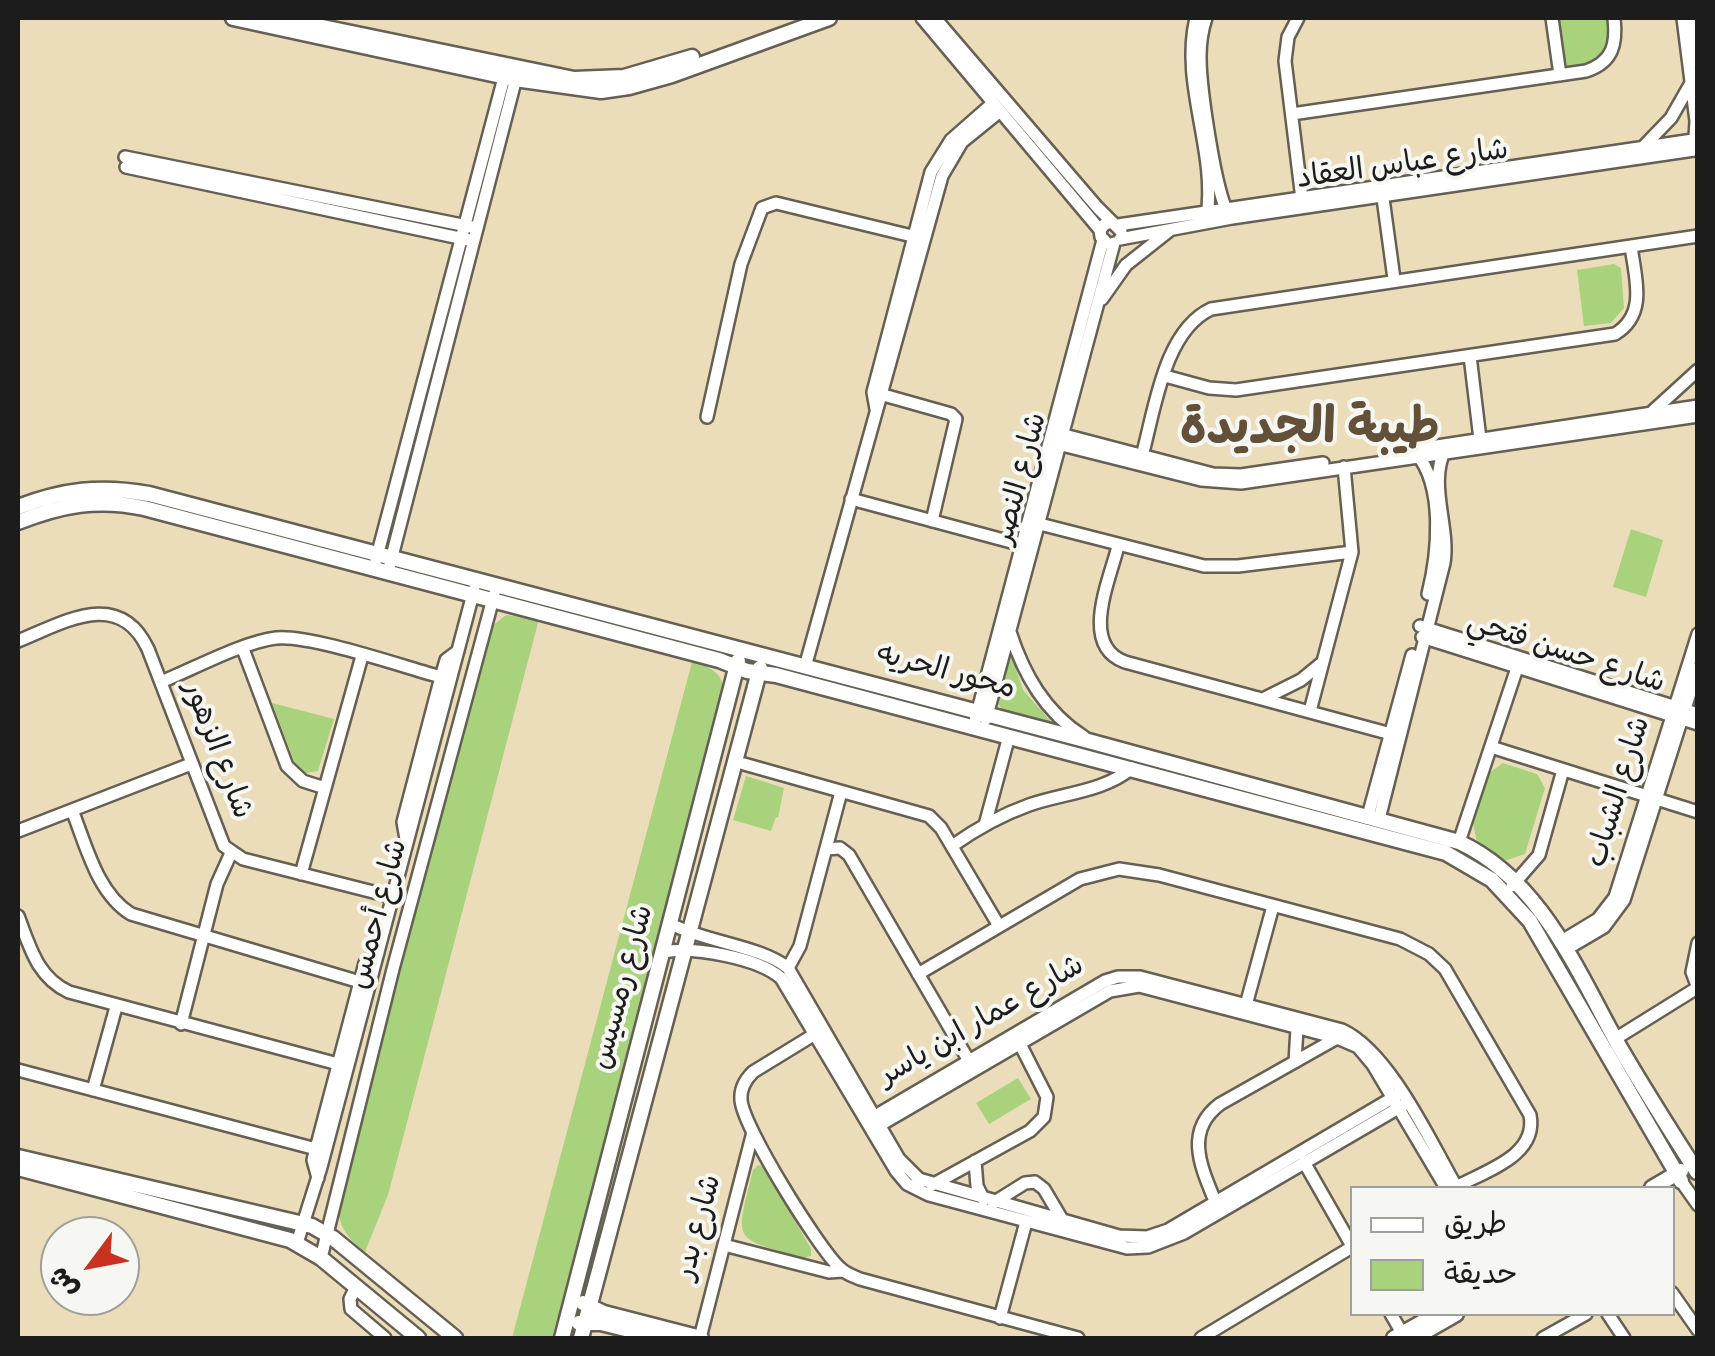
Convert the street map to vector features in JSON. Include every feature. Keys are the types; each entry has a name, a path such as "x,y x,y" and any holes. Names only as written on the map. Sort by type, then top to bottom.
{"main road":[{"path":"240,18 332,34 586,90 629,87 829,18"},
{"path":"280,18 332,34"},
{"path":"511,73 574,79 624,77 682,61 801,18"},
{"name":"محور الحريه","path":"18,507 75,489 130,490 382,564"},
{"name":"محور الحريه","path":"18,522 76,503 119,503 764,656 805,668 824,680"},
{"name":"محور الحريه","path":"494,593 759,674 824,680 981,720 1092,742 1459,842 1491,860 1511,887 1676,1181"},
{"name":"شارع رمسيس","path":"563,1333 741,651"},
{"name":"شارع رمسيس","path":"581,1338 764,656"},
{"name":"محور الحريه","path":"981,720 1009,736 1436,849 1511,887 1542,912 1664,1123 1696,1168"},
{"path":"18,1156 305,1224 325,1233 454,1338"},
{"path":"18,1168 209,1216 297,1243 418,1338"},
{"path":"1676,1181 1696,1168"},
{"path":"572,1295 587,1314 662,1338"},
{"path":"563,1333 587,1314"},
{"path":"587,1314 701,1338"},
{"path":"1403,1337 1434,1316"},
{"path":"1403,1337 1451,1316"}],"street":[{"path":"922,18 1109,238"},
{"path":"935,18 1122,232 1109,238"},
{"path":"1196,18 1191,58 1208,181 1207,218"},
{"path":"1206,18 1200,45 1201,70 1220,194 1229,215"},
{"path":"1298,18 1285,52 1302,199"},
{"path":"1552,18 1560,76"},
{"path":"1292,114 1586,72 1606,61 1616,41 1614,18"},
{"path":"1683,18 1695,143"},
{"path":"1692,18 1698,64"},
{"path":"382,564 511,73"},
{"path":"1643,147 1671,118 1691,83"},
{"path":"805,668 876,408 912,236 936,160 959,131 996,108"},
{"path":"878,393 942,176 962,142 996,108"},
{"name":"شارع عباس العقاد","path":"1115,223 1229,215 1695,143"},
{"name":"شارع عباس العقاد","path":"1229,215 1302,199 1382,192 1643,147 1695,143"},
{"path":"126,162 469,233"},
{"path":"1382,192 1394,279"},
{"path":"707,417 741,264 762,208 776,203 912,236"},
{"name":"شارع عباس العقاد","path":"1109,238 1174,228 1207,218"},
{"path":"1109,238 1115,223"},
{"path":"1094,310 1126,264 1174,228"},
{"path":"1142,456 1182,330 1211,309 1698,236"},
{"name":"شارع النصر","path":"1056,438 1094,310 1109,238"},
{"name":"شارع النصر","path":"981,720 1109,238"},
{"path":"1165,376 1209,388 1236,390 1606,336 1631,321 1638,302 1631,246"},
{"path":"1470,356 1480,439"},
{"path":"1650,413 1698,370"},
{"path":"878,393 956,419 932,521"},
{"path":"1446,449 1480,439 1698,406"},
{"path":"1056,438 1221,483 1251,482 1446,449 1698,416"},
{"path":"1056,438 1203,472 1232,475 1416,454"},
{"path":"1374,818 1390,734 1446,556 1438,481 1446,449"},
{"path":"1374,818 1436,562 1438,540 1428,473 1416,454"},
{"path":"1310,712 1352,552 1344,467"},
{"path":"851,499 1026,546"},
{"path":"1033,522 1215,567 1352,552"},
{"path":"1118,546 1100,631 1110,654 1125,662 1390,734"},
{"name":"شارع أحمس","path":"297,1243 318,1178 474,588"},
{"name":"شارع أحمس","path":"320,1258 494,593"},
{"name":"شارع الزهور","path":"18,641 84,616 106,613 127,621 143,638 219,838 231,853 393,897"},
{"path":"1005,629 1040,696 1063,721 1092,742"},
{"name":"شارع حسن فتحي","path":"1422,632 1678,713 1698,724"},
{"name":"شارع الشباب","path":"1562,946 1604,926 1620,908 1698,634"},
{"path":"160,682 271,639 289,638 441,676"},
{"path":"243,649 287,766 302,781 325,788"},
{"path":"407,842 403,822 441,676 446,660 458,651"},
{"path":"301,874 362,656"},
{"path":"1264,699 1302,680 1322,662"},
{"path":"1459,842 1519,663"},
{"name":"شارع الشباب","path":"1678,713 1698,668"},
{"name":"شارع حسن فتحي","path":"1678,713 1698,714"},
{"path":"985,825 1009,736"},
{"path":"1492,747 1698,812"},
{"path":"18,831 190,764"},
{"path":"744,764 922,812 936,822 1000,926"},
{"path":"952,846 1027,805 1108,783 1132,768"},
{"path":"1511,887 1539,856 1563,770"},
{"path":"788,968 800,946 841,792"},
{"path":"72,810 104,888 116,903 139,918 360,982"},
{"path":"826,848 840,848 850,855 969,1061"},
{"path":"181,1024 217,884 231,853"},
{"path":"918,974 1080,879 1119,870 1159,875 1400,940 1430,954 1450,977 1532,1123 1520,1152 1460,1186"},
{"path":"408,912 393,897 414,890"},
{"path":"1246,1005 1273,906"},
{"path":"18,920 40,968 52,982 69,992 338,1064"},
{"path":"671,924 776,960 788,968 896,1172 914,1188 1117,1246 1148,1247 1184,1233 1400,1100"},
{"path":"1615,1038 1697,988 1692,963 1698,944"},
{"path":"663,952 684,949 771,970 785,982 873,1123 908,1170 932,1186 1119,1236 1147,1237 1181,1223 1400,1100"},
{"path":"318,1178 313,1166 338,1064 366,961 378,953"},
{"name":"شارع عمار ابن ياسر","path":"873,1123 1098,985 1118,977 1147,978 1350,1034 1369,1048 1456,1186"},
{"name":"شارع عمار ابن ياسر","path":"873,1123 1110,991 1133,986 1337,1038 1364,1052 1400,1100 1445,1186"},
{"path":"93,1090 116,1007"},
{"path":"1295,1062 1298,1028"},
{"path":"815,1034 753,1072 745,1082 741,1104 793,1200 847,1270"},
{"path":"1216,1201 1198,1153 1198,1135 1206,1118 1220,1104 1337,1038"},
{"path":"932,1186 1030,1132 1044,1117 1046,1097 1020,1044"},
{"path":"18,1070 316,1149"},
{"name":"شارع بدر","path":"701,1338 753,1132"},
{"path":"975,1161 977,1186 989,1201"},
{"path":"1304,1162 1350,1243"},
{"path":"1676,1181 1698,1206"},
{"path":"989,1201 1025,1183 1036,1182 1063,1221"},
{"path":"1000,1318 1026,1222"},
{"path":"724,1245 830,1272 847,1270 1078,1338"},
{"path":"1200,1338 1350,1248"},
{"path":"356,1287 350,1299 351,1309 385,1338"},
{"path":"1675,1297 1698,1330"},
{"path":"1543,1338 1582,1316"},
{"path":"1609,1316 1624,1338"}],"green space":[{"path":"1557,18 1608,18 1608,42 1602,56 1564,67"},
{"path":"1614,264 1621,268 1624,308 1611,323 1584,326 1577,270"},
{"path":"1631,529 1663,540 1646,597 1613,587"},
{"path":"506,615 539,619 388,1195 365,1252 346,1232 339,1206 491,627"},
{"path":"1009,648 1023,690 1054,725 1016,716 999,705 999,685"},
{"path":"692,662 707,667 722,681 723,701 714,738 552,1338 512,1338"},
{"path":"272,703 334,719 318,771 306,773 296,766"},
{"path":"1503,763 1537,774 1545,788 1525,854 1504,861 1477,842 1473,824 1489,773"},
{"path":"746,776 784,788 771,831 733,820"},
{"path":"1018,1078 1031,1099 989,1124 976,1103"},
{"path":"758,1165 764,1167 811,1249 811,1256 803,1258 762,1246 744,1234 743,1212 753,1170"}],"district":[{"name":"طيبة الجديدة","path":"1310,435"}]}
